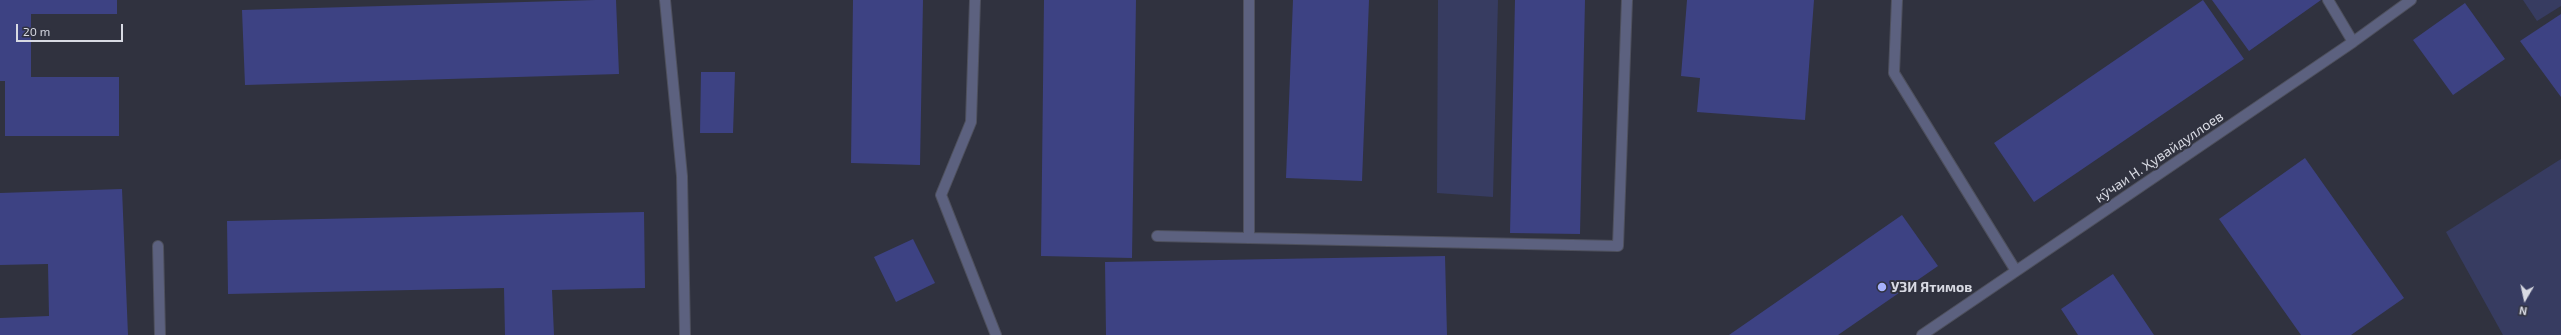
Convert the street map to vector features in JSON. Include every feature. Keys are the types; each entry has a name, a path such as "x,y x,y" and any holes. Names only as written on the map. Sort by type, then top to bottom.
{"street":[{"path":"665,0 682,176 685,335"},
{"path":"975,0 971,122 941,195 996,335"},
{"path":"1249,0 1249,238"},
{"path":"1157,236 1618,246 1627,0"},
{"path":"1897,0 1894,73 2016,270"},
{"path":"2328,0 2353,42"},
{"name":"кӯчаи Н. Ҳувайдуллоев","path":"1922,335 2353,42 2411,0"},
{"path":"158,246 160,335"}],"shaded area":[{"path":"1438,0 1498,0 1493,197 1437,193"},
{"path":"2523,0 2561,0 2561,6 2537,21"},
{"path":"2561,159 2561,335 2503,335 2446,232"}],"building":[{"path":"0,0 117,0 117,14 31,14 31,77 119,77 119,136 5,136 5,81 0,81"},
{"path":"616,0 619,74 245,85 242,10"},
{"path":"853,0 923,0 920,165 851,163"},
{"path":"1044,0 1136,0 1132,258 1041,256"},
{"path":"1293,0 1369,0 1362,181 1286,178"},
{"path":"1515,0 1585,0 1580,234 1510,233"},
{"path":"1687,0 1814,0 1805,120 1697,112 1700,78 1681,76"},
{"path":"2203,0 2244,59 2034,202 1994,143"},
{"path":"2212,0 2321,0 2249,51"},
{"path":"2465,3 2505,59 2453,95 2413,40"},
{"path":"2561,14 2561,97 2520,41"},
{"path":"701,72 735,72 733,133 700,133"},
{"path":"2305,158 2404,298 2351,335 2301,335 2219,219"},
{"path":"122,189 128,335 0,335 0,318 49,316 48,264 0,265 0,193"},
{"path":"644,212 645,288 552,290 554,335 505,335 504,288 228,294 227,221"},
{"path":"1902,215 1938,266 1838,335 1729,335"},
{"path":"913,239 935,283 896,302 874,257"},
{"path":"1445,256 1447,335 1106,335 1105,262"},
{"path":"2113,274 2154,335 2078,335 2061,309"}],"place":[{"name":"УЗИ Ятимов","path":"1882,287"}]}
